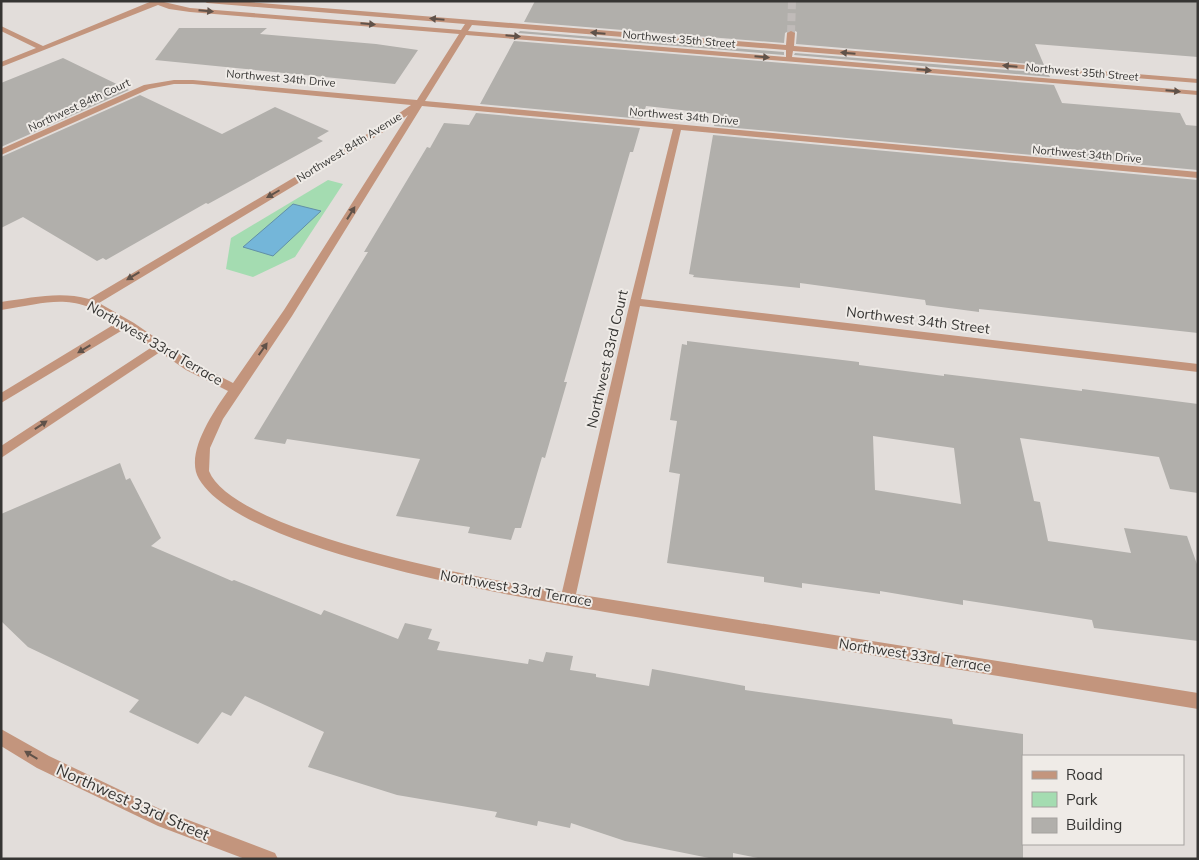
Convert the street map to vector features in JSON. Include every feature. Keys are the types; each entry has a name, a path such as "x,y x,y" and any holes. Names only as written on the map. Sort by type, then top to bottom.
{"street":[{"name":"Northwest 35th Street","path":"207,1 1198,81"},
{"name":"Northwest 35th Street","path":"158,2 169,7 190,10 1198,93"},
{"path":"1,65 158,2"},
{"path":"418,103 470,22"},
{"path":"1,28 43,48"},
{"path":"789,59 791,33"},
{"path":"1134,76 1139,88"},
{"name":"Northwest 34th Drive","path":"168,83 203,82 1198,175"},
{"name":"Northwest 84th Court","path":"1,152 139,90 168,83"},
{"name":"Northwest 84th Avenue","path":"90,303 382,130 418,103"},
{"name":"Northwest 84th Avenue","path":"235,389 280,326 401,134 418,103"},
{"name":"Northwest 83rd Court","path":"568,599 635,302 678,126"},
{"name":"Northwest 33rd Terrace","path":"1,306 56,298 73,298 90,303 125,323 187,364 235,389 208,434 202,462 204,476 208,483 228,501 284,530 406,566 480,583 568,599 1198,701"},
{"name":"Northwest 34th Street","path":"635,302 1198,368"},
{"path":"1,399 125,323"},
{"path":"1,453 160,347"},
{"name":"Northwest 33rd Street","path":"1,737 43,762 158,817 269,859"}],"green space":[{"path":"328,180 343,184 295,257 253,277 226,269 231,238"}],"water":[{"path":"293,204 321,211 273,256 243,247"}],"building":[{"path":"535,1 1198,1 1198,57 1035,44 1044,65 796,44 797,32 792,29 785,33 784,43 524,22"},
{"path":"179,28 267,28 260,34 376,44 418,50 395,84 155,60"},
{"path":"520,31 784,52 784,55 518,33"},
{"path":"514,41 1054,85 1062,103 1180,113 1186,125 1198,126 1198,170 714,126 716,114 646,106 642,119 480,104"},
{"path":"795,53 1048,73 1050,77 794,55"},
{"path":"63,58 129,90 1,147 1,83"},
{"path":"140,95 222,134 275,107 329,131 317,138 323,141 208,204 206,203 106,260 103,258 97,261 23,217 1,228 1,157"},
{"path":"476,113 640,128 633,152 630,152 564,382 567,382 545,458 542,457 521,528 515,528 511,540 468,533 470,527 396,516 420,459 287,439 285,444 254,439 368,252 364,252 427,147 430,148 444,123 469,125"},
{"path":"713,135 1198,180 1198,333 979,309 979,312 926,305 925,300 800,283 800,288 693,277 694,275 689,274"},
{"path":"687,341 859,362 859,365 944,376 944,374 1082,391 1082,389 1198,404 1198,493 1170,489 1159,457 1020,438 1034,501 1040,502 1048,541 1131,553 1124,528 1187,536 1198,567 1198,641 1094,628 1092,620 963,600 963,605 880,591 880,594 802,583 802,588 764,582 764,577 667,563 680,474 669,472 677,421 670,420 682,344 687,345","holes":["873,436 954,448 961,504 875,490"]},
{"path":"120,463 126,480 130,478 161,538 151,546 232,581 234,580 321,615 324,610 398,639 405,623 432,629 428,639 440,642 437,650 528,664 529,659 543,662 546,652 573,656 570,670 596,674 596,677 649,686 652,669 745,686 745,690 952,719 953,724 1023,734 1023,859 763,859 733,853 733,859 714,859 625,841 571,823 570,828 538,821 537,826 495,817 497,812 397,795 308,767 324,732 245,696 231,716 222,712 198,744 129,712 139,700 28,647 1,621 1,514"}],"tunnel":[{"path":"791,33 792,1"}]}
